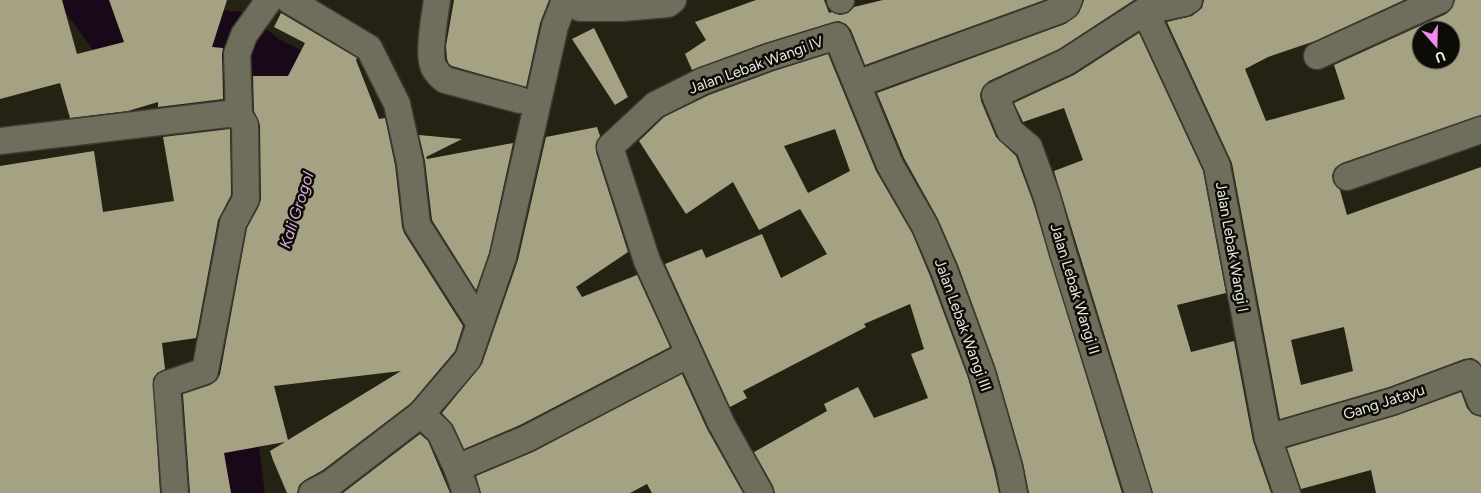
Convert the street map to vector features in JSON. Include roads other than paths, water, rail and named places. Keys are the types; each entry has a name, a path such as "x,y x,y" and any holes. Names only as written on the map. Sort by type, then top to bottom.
{"street":[{"path":"175,493 167,384 205,371 234,222 246,199 245,125 239,115 241,44 269,0"},
{"path":"289,0 369,48 396,104 410,163 417,225 480,324"},
{"path":"437,0 431,58 439,76 445,80 520,100"},
{"path":"312,493 331,483 421,414 468,358 502,257 556,26 579,3 623,8 668,4 673,0"},
{"path":"857,84 1060,10 1066,6 1069,0"},
{"path":"1145,11 1184,3 1189,0"},
{"path":"1317,56 1440,0"},
{"name":"Jalan Lebak Wangi II","path":"1138,493 1047,197 1029,147 1010,131 995,95 1066,62 1145,11"},
{"name":"Jalan Lebak Wangi I","path":"1145,11 1217,166 1268,438 1287,493"},
{"name":"Jalan Lebak Wangi IV","path":"760,493 721,423 647,261 610,147 655,105 704,81 769,57 837,36 857,84"},
{"name":"Jalan Lebak Wangi III","path":"857,84 890,165 925,226 944,270 982,373 1009,467 1014,493"},
{"path":"0,141 227,114 239,115"},
{"path":"1347,176 1362,173 1481,130"},
{"path":"457,468 526,439 689,354"},
{"name":"Gang Jatayu","path":"1268,438 1394,401 1475,371 1481,402"},
{"path":"421,414 440,432 457,468 466,493"}],"waterway":[{"name":"Kali Grogol","path":"88,0 118,41 142,50 195,34 235,37 267,62 302,79 308,88 314,121 313,134"},
{"name":"Kali Grogol","path":"230,381 228,403 239,493"}]}
